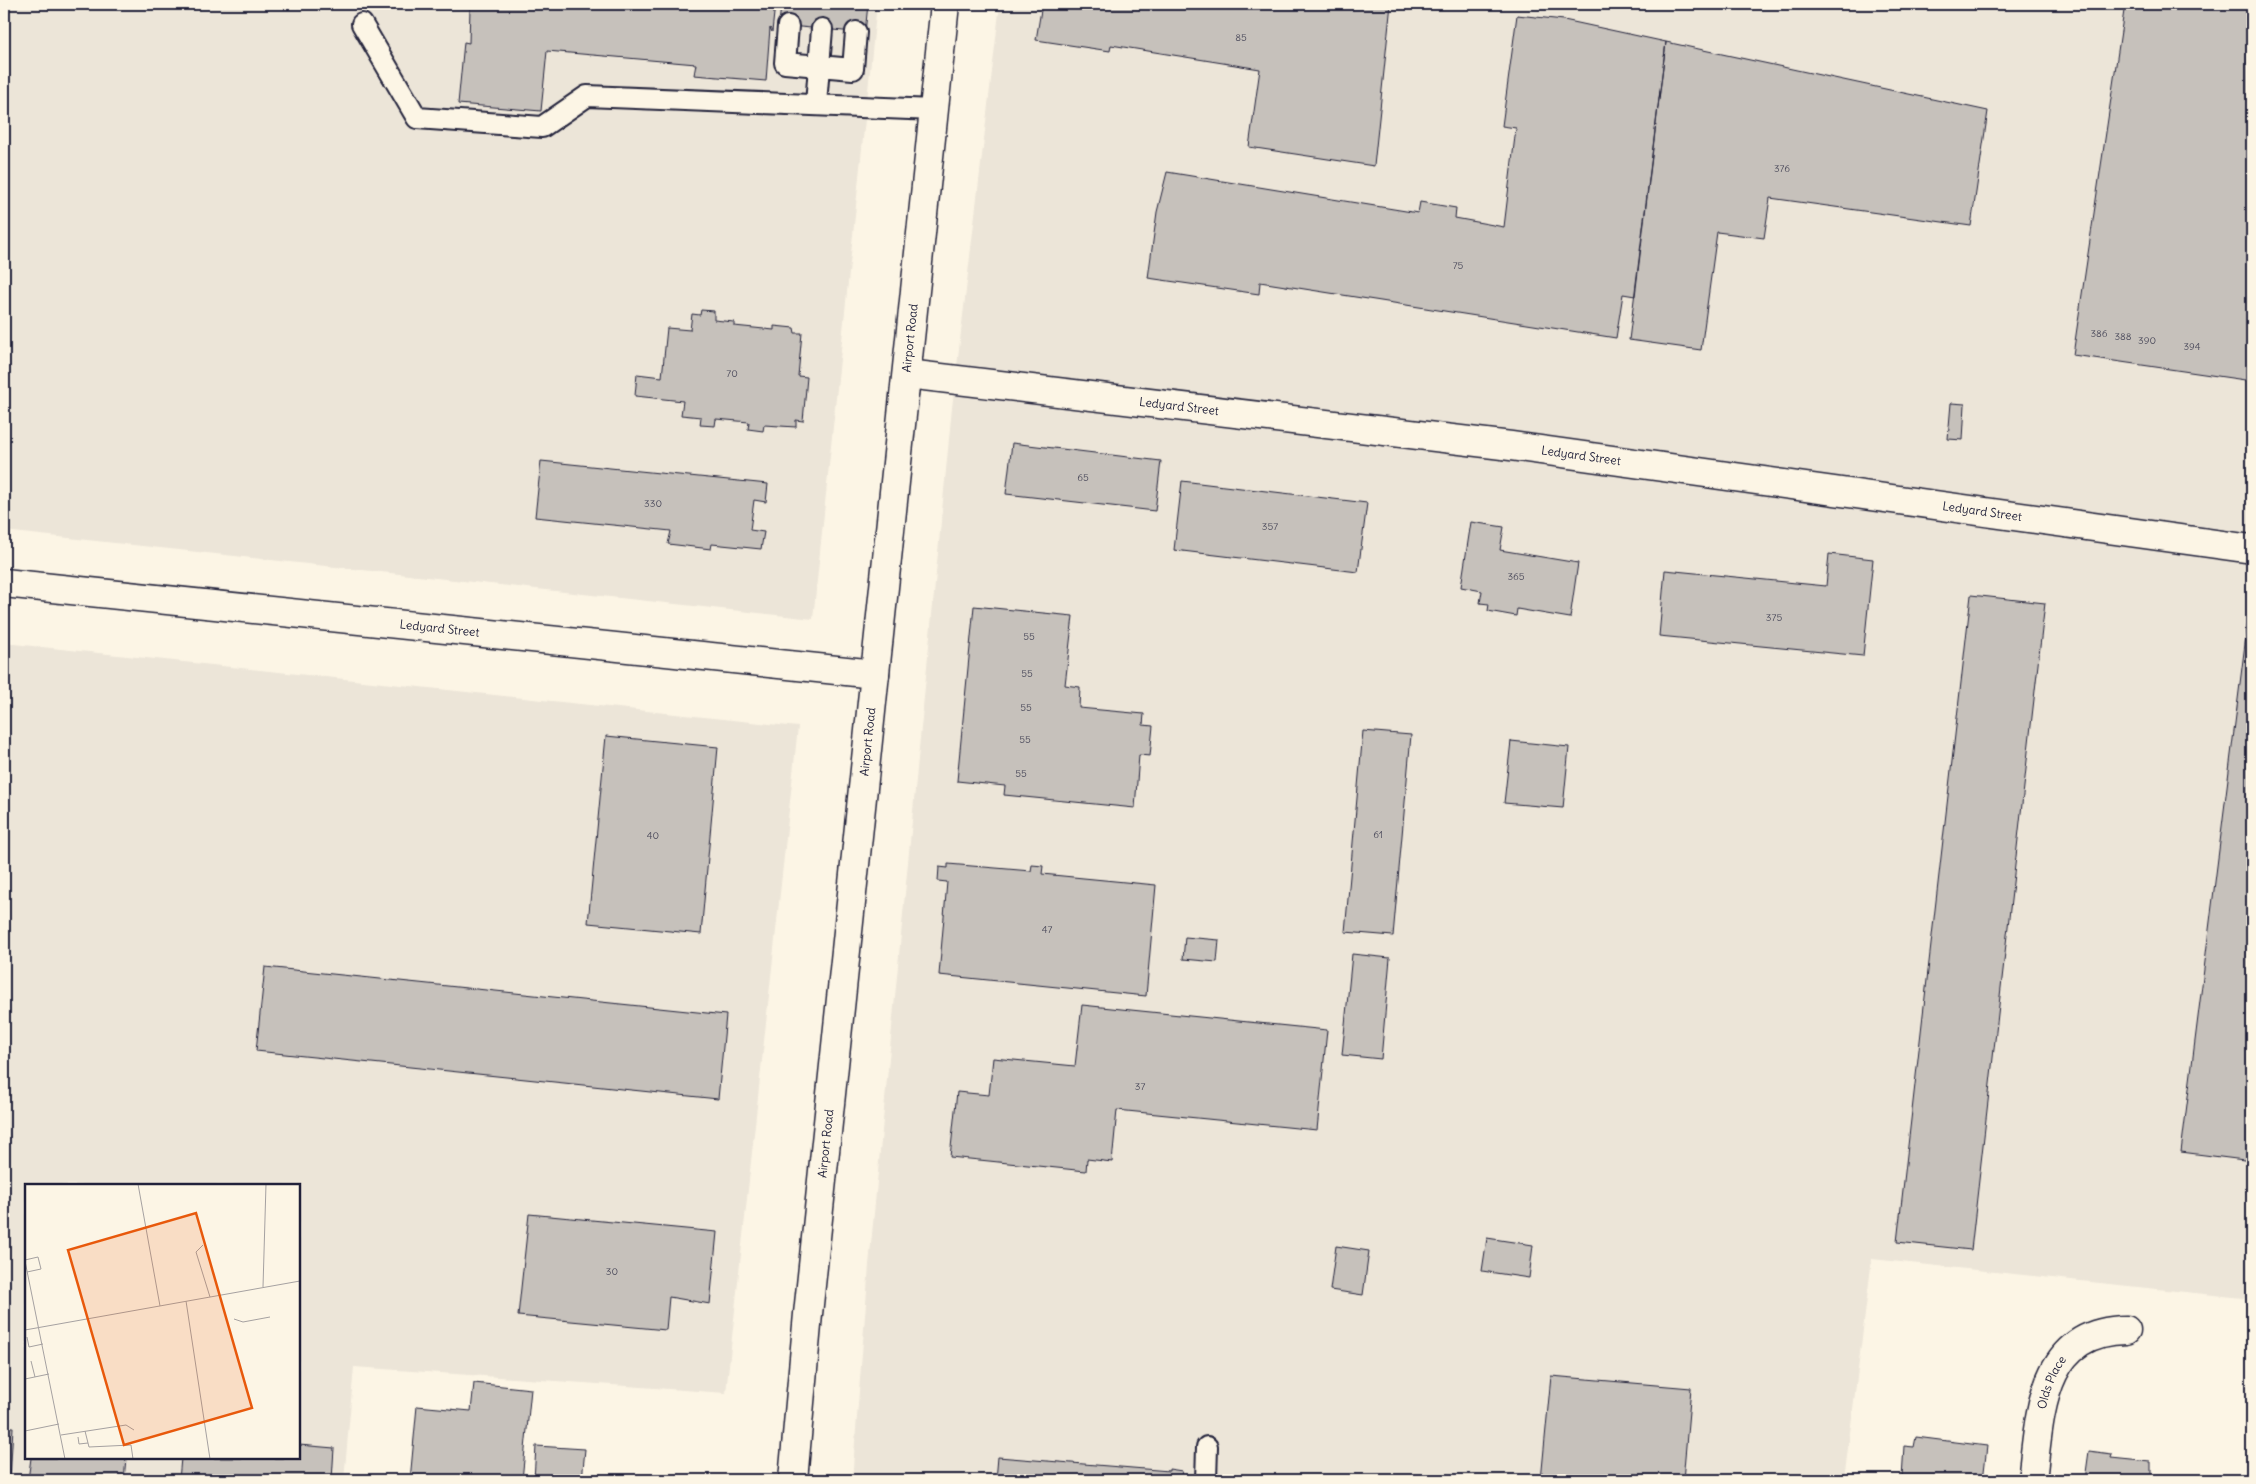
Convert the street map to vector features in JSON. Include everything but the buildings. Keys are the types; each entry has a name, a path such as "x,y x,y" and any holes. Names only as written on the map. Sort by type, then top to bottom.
{"street":[{"name":"Airport Road","path":"793,1480 945,4"},
{"name":"Ledyard Street","path":"907,374 1511,446 2252,550"},
{"name":"Ledyard Street","path":"4,583 875,674"},
{"name":"Olds Place","path":"2032,1480 2043,1401 2057,1366 2069,1350 2086,1338 2106,1332 2126,1330"}],"lane":[{"path":"362,24 417,118 542,127 587,96 934,110"},
{"path":"788,26 785,63 854,69 856,32"},
{"path":"816,104 822,29"},
{"path":"1206,1480 1207,1447"}],"shaded area":[{"path":"4,4 877,4 813,619 4,531"},
{"path":"1000,4 2252,4 2252,1299 1872,1259 1844,1480 852,1480 869,1265 952,408"},
{"path":"4,643 798,727 726,1393 354,1367 344,1480 4,1480"}]}
